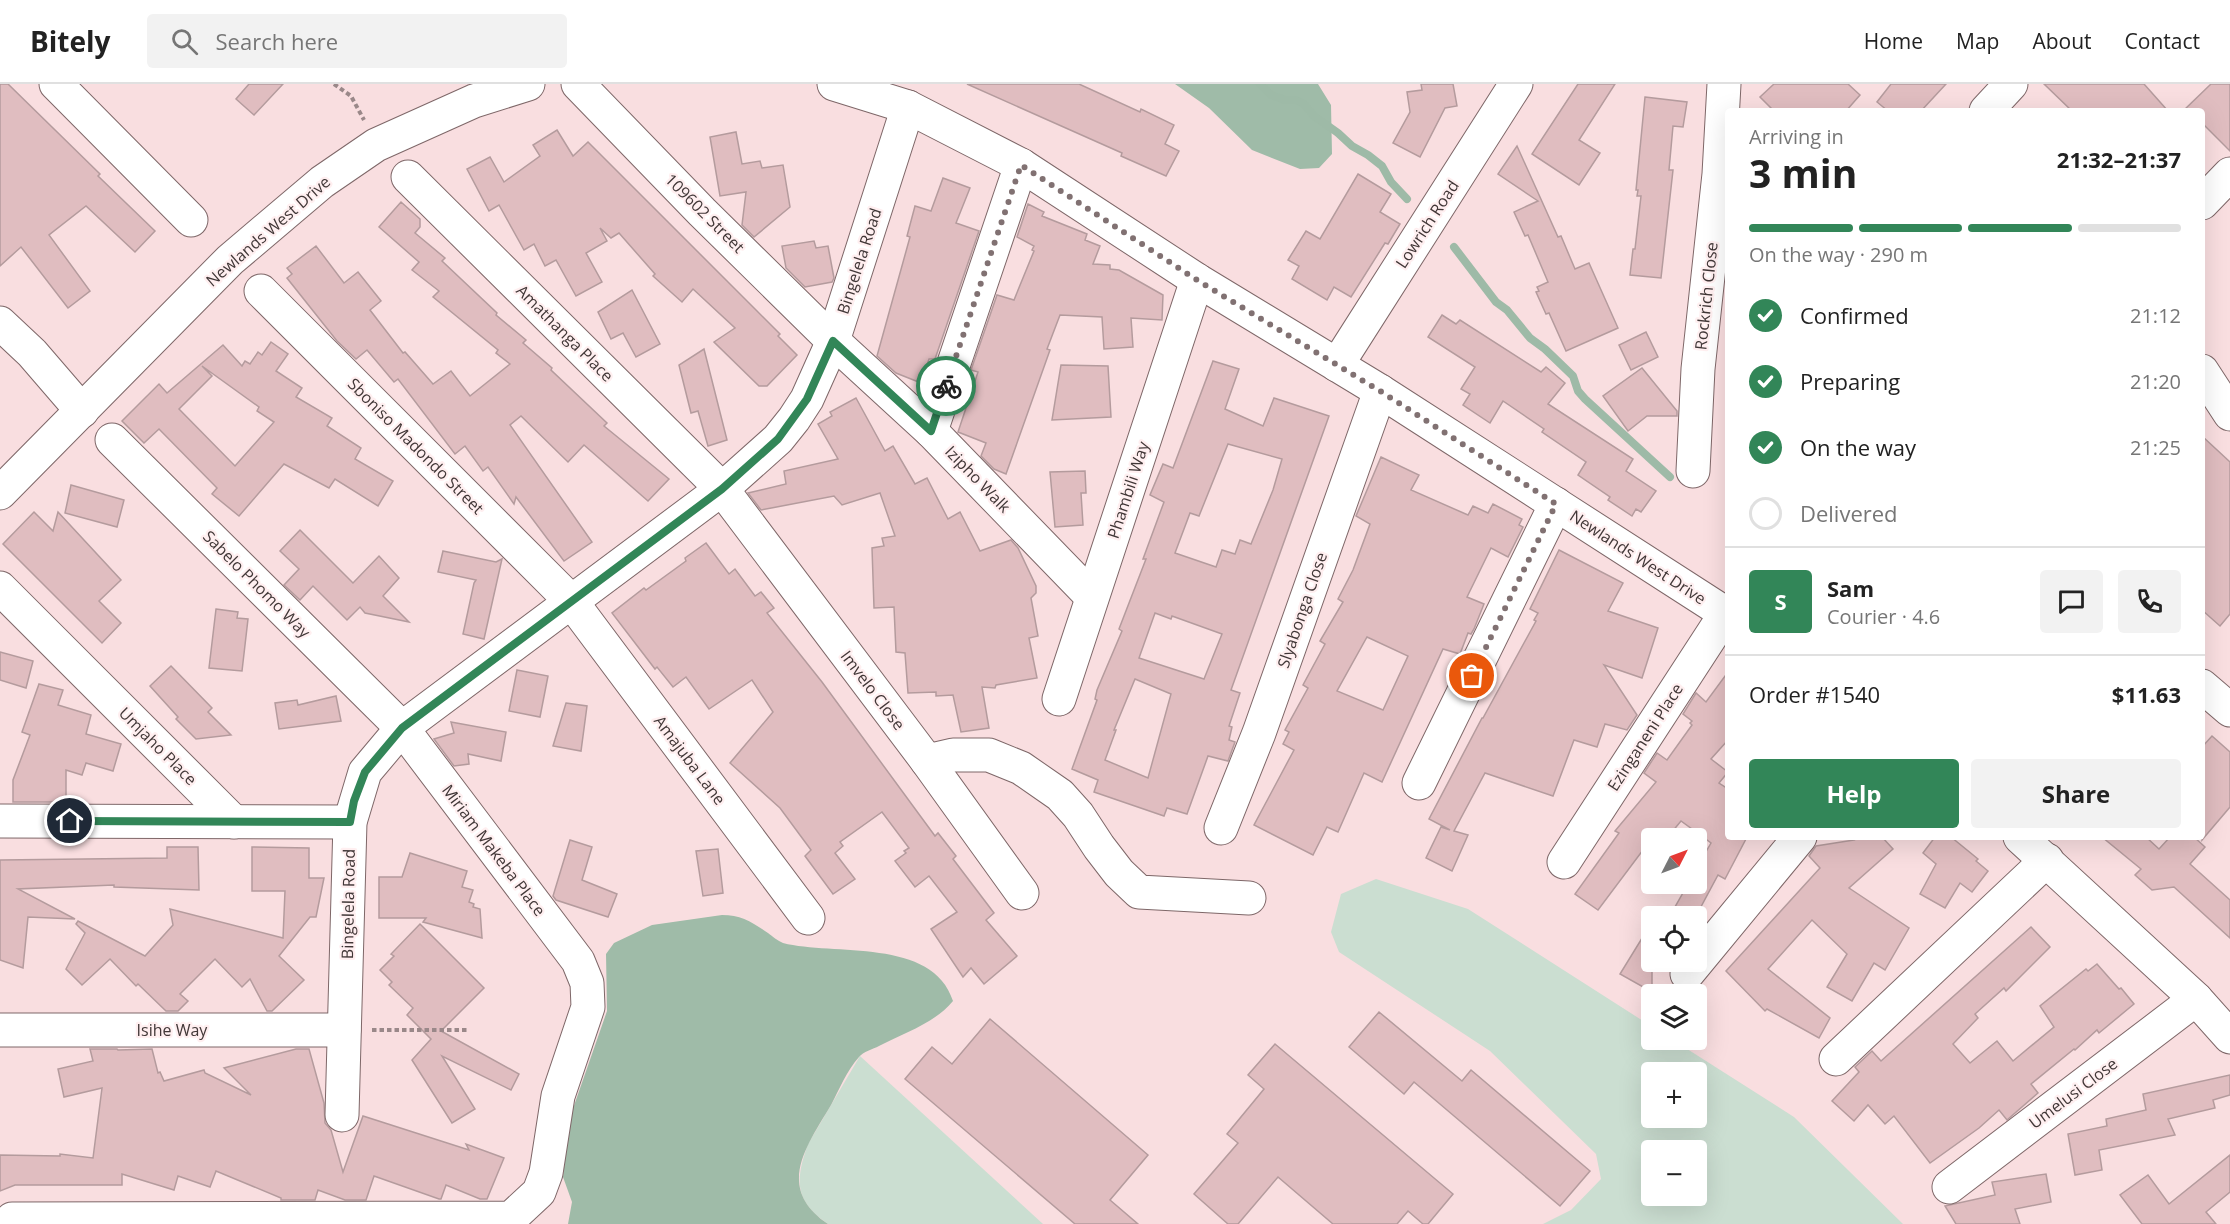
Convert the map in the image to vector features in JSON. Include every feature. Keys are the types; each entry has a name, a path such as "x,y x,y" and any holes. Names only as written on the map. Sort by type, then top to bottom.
{"street":[{"path":"56,84 191,220"},
{"name":"Newlands West Drive","path":"0,493 230,260 322,182 376,145 474,101 528,84"},
{"name":"109602 Street","path":"578,84 702,212 833,341"},
{"name":"Newlands West Drive","path":"834,84 900,98 1021,165 1197,280 1380,391 1725,613"},
{"name":"Lowrich Road","path":"1337,365 1516,84"},
{"name":"Rockrich Close","path":"1693,471 1698,369 1719,174 1724,84"},
{"path":"1989,108 2012,84"},
{"name":"Bingelela Road","path":"342,1114 350,822 354,801 365,772 402,728 722,489 778,439 794,419 807,399 833,341 900,98"},
{"path":"931,431 1021,165"},
{"path":"2205,200 2230,174"},
{"name":"Amathanga Place","path":"408,177 722,489"},
{"name":"Phambili Way","path":"1059,699 1197,280"},
{"name":"Sboniso Madondo Street","path":"261,291 572,601"},
{"path":"0,323 32,353 82,411"},
{"name":"Izipho Walk","path":"833,341 931,431 1092,597"},
{"path":"2205,376 2230,414"},
{"name":"Slyabonga Close","path":"1221,828 1259,733 1380,391"},
{"name":"Sabelo Phomo Way","path":"112,440 402,728"},
{"name":"Imvelo Close","path":"722,489 927,761 1022,893"},
{"path":"1419,783 1556,504"},
{"name":"Umjaho Place","path":"0,588 234,822"},
{"name":"Amajuba Lane","path":"572,601 808,918"},
{"name":"Ezinganeni Place","path":"1564,862 1725,617"},
{"path":"2205,689 2230,710"},
{"name":"Miriam Makeba Place","path":"12,1219 511,1218 539,1192 546,1173 558,1096 588,1007 589,996 584,972 402,728"},
{"path":"927,761 953,755 989,755 1021,768 1066,801 1078,814 1099,848 1119,873 1138,891 1249,898"},
{"path":"0,821 350,822"},
{"path":"1688,974 1798,840"},
{"path":"2024,840 2196,999 2230,1037"},
{"path":"1836,1059 2047,860"},
{"name":"Umelusi Close","path":"1949,1187 2196,999"},
{"name":"Isihe Way","path":"0,1030 344,1030"}],"path":[{"path":"334,84 351,96 376,145"},
{"path":"344,1030 469,1030"}],"green space":[{"path":"1175,84 1318,84 1331,105 1332,154 1319,168 1300,169 1252,150 1209,108"},
{"path":"1376,879 1468,909 1641,1020 1641,1050 1689,1050 1794,1117 1903,1224 1543,1224 1571,1210 1601,1179 1596,1154 1490,1051 1339,952 1331,932 1341,894"},
{"path":"722,915 746,920 783,943 804,947 879,953 904,958 925,967 942,981 953,1001 946,1009 928,1021 863,1054 847,1074 813,1136 800,1167 799,1182 803,1196 812,1210 828,1224 568,1224 572,1202 563,1177 569,1120 607,1011 606,954 614,943 652,925"},
{"path":"860,1056 1043,1224 828,1224 817,1215 803,1198 800,1189 801,1168 808,1144"}],"building":[{"path":"0,84 8,84 155,231 135,252 86,206 49,235 90,291 68,308 21,247 0,266"},
{"path":"249,84 283,84 254,115 236,99"},
{"path":"967,84 1079,84 1174,125 1165,144 1179,151 1166,176 1121,156 1122,153"},
{"path":"1421,84 1453,84 1457,106 1445,108 1420,157 1393,143 1410,112 1407,92 1422,90"},
{"path":"1578,84 1615,84 1579,140 1600,153 1579,185 1532,154"},
{"path":"1774,84 1848,84 1860,95 1849,108 1771,108 1760,97"},
{"path":"1891,84 1946,84 1924,108 1884,108 1877,102"},
{"path":"2044,84 2144,84 2165,108 2069,108"},
{"path":"2211,84 2230,84 2230,151 2205,126 2205,108 2186,108"},
{"path":"1645,97 1687,102 1683,127 1673,126 1669,170 1673,170 1661,278 1630,275 1641,196 1637,196 1638,190 1636,190"},
{"path":"557,130 573,156 588,142 780,334 778,336 797,355 767,386 759,386 714,342 735,328 693,289 682,302 653,276 655,274 619,233 611,238 600,228 607,241 586,253 602,282 576,296 556,260 545,266 534,244 524,250 499,205 489,211 467,169 490,157 504,182 540,156 533,145"},
{"path":"736,132 742,164 760,161 762,168 783,165 790,207 754,237 742,225 746,192 720,196 710,137"},
{"path":"1517,146 1575,269 1589,263 1618,328 1566,351 1549,313 1546,314 1536,292 1539,291 1537,287 1548,282 1528,235 1525,236 1514,212 1538,201 1498,174"},
{"path":"1358,174 1391,194 1380,212 1400,224 1388,244 1385,243 1351,297 1334,287 1327,300 1292,279 1299,266 1288,260 1306,231 1320,239"},
{"path":"943,178 970,188 956,223 979,231 935,359 929,359 921,383 896,373 877,356 910,237 907,236 915,206 931,211"},
{"path":"401,202 420,219 420,227 415,233 445,258 442,261 497,313 496,315 526,340 523,343 552,368 551,370 607,423 604,426 669,479 648,501 584,445 568,462 521,416 510,425 592,542 564,561 516,497 514,504 488,467 483,471 465,446 455,454 398,379 394,382 367,350 356,359 337,341 287,278 292,274 287,268 316,246 344,283 358,272 381,301 370,310 403,353 405,352 433,384 451,371 470,396 510,364 496,353 498,350 433,297 439,291 412,270 419,262 379,227"},
{"path":"1028,204 1044,212 1042,216 1087,234 1085,240 1100,246 1093,264 1110,265 1110,269 1119,270 1163,295 1162,320 1131,318 1133,347 1104,349 1102,317 1060,315 1006,474 994,469 981,456 986,443 958,432 978,372 971,370 997,295 1014,300 1034,251 1032,250 1034,246 1017,237"},
{"path":"814,241 816,248 828,246 834,278 832,282 805,287 786,268 782,246"},
{"path":"632,290 660,344 636,357 623,333 611,339 598,312"},
{"path":"1442,315 1456,324 1460,320 1541,372 1546,367 1565,383 1548,404 1633,459 1626,471 1656,491 1641,512 1636,509 1632,516 1608,500 1610,497 1578,475 1586,462 1542,432 1544,429 1503,401 1490,423 1463,405 1470,394 1461,389 1475,367 1428,337"},
{"path":"1646,332 1658,357 1631,370 1619,345"},
{"path":"271,342 288,354 276,371 302,388 296,397 332,418 327,426 361,448 355,459 393,481 378,506 335,479 329,488 284,464 239,516 212,494 217,488 159,429 144,443 122,421 159,384 167,393 223,345 242,366 245,361 250,364 258,352 262,355","holes":["202,366 259,407 257,411 274,422 235,466 179,409 212,376"]},
{"path":"704,349 727,440 708,446 698,411 691,413 679,365"},
{"path":"1213,361 1239,369 1225,409 1263,426 1274,398 1329,416 1231,690 1240,693 1229,726 1232,727 1229,740 1235,742 1228,761 1208,756 1187,814 1167,808 1164,816 1094,792 1098,780 1072,769 1097,700 1095,699 1097,690 1122,631 1119,629 1146,559 1143,559 1164,502 1150,495 1163,464 1173,468","holes":["1228,444 1282,459 1273,490 1251,544 1240,540 1235,554 1222,550 1216,567 1175,553 1190,513 1199,516","1155,613 1171,619 1172,616 1222,634 1204,679 1139,658","1135,679 1171,694 1148,778 1105,760 1116,730 1114,730"]},
{"path":"1061,365 1108,366 1111,417 1052,420"},
{"path":"1642,368 1677,411 1677,416 1647,416 1628,431 1603,396"},
{"path":"856,398 885,451 893,446 915,484 927,478 948,519 960,512 980,551 1011,540 1018,548 1036,586 1036,593 1031,598 1038,636 1029,638 1037,678 996,685 995,688 982,687 989,728 961,732 953,695 936,696 936,692 908,693 905,653 896,652 894,607 874,608 872,548 884,546 882,538 895,536 880,493 842,505 834,496 761,510 748,493 786,484 784,471 838,459 818,424 832,416 830,412"},
{"path":"2205,439 2230,462 2230,614 2220,626 2205,613"},
{"path":"1381,457 1419,475 1411,490 1468,515 1473,506 1488,513 1493,504 1522,519 1519,525 1523,527 1508,557 1491,548 1467,597 1484,604 1474,629 1471,634 1468,633 1460,654 1443,649 1382,782 1364,773 1338,832 1327,827 1313,855 1254,825 1294,750 1283,744 1289,732 1285,730 1308,688 1303,685 1325,644 1320,641 1343,602 1338,599 1353,570 1370,524 1356,516","holes":["1367,637 1408,656 1383,710 1337,691"]},
{"path":"1085,471 1086,493 1081,493 1083,525 1055,527 1050,472"},
{"path":"71,485 124,500 117,527 65,513"},
{"path":"34,512 53,531 58,512 121,580 99,601 121,623 102,643 3,544"},
{"path":"300,530 353,583 379,556 399,578 383,596 409,622 365,613 360,607 347,620 313,586 300,600 284,585 299,569 280,551"},
{"path":"706,543 729,574 735,569 755,596 761,592 774,608 767,613 822,682 935,836 938,833 956,856 953,859 994,913 986,920 1017,956 984,984 971,968 963,977 931,929 957,912 929,876 915,887 895,861 909,848 882,812 840,842 843,846 835,853 855,879 833,894 805,856 811,850 780,808 730,763 773,712 752,680 709,709 686,677 673,687 657,667 655,669 612,613 644,588 646,590 686,561 685,558"},
{"path":"1559,550 1623,583 1608,611 1658,628 1642,678 1604,665 1637,715 1627,730 1605,724 1597,747 1574,740 1553,796 1485,773 1454,831 1468,835 1452,871 1426,858 1441,827 1450,830 1429,819 1536,621 1534,620 1538,613 1530,609"},
{"path":"443,551 496,562 502,559 484,639 463,634 476,580 438,572"},
{"path":"216,609 238,612 237,618 248,619 242,671 209,668"},
{"path":"0,652 33,661 26,688 0,680"},
{"path":"171,666 212,708 208,712 231,735 196,739 176,719 178,717 150,686"},
{"path":"517,670 548,676 540,717 509,711"},
{"path":"1725,676 1725,743 1711,759 1725,770 1725,776 1719,783 1725,787 1725,840 1745,840 1725,879 1718,875 1701,906 1676,906 1682,894 1707,894 1707,850 1711,843 1707,840 1707,828 1691,828 1681,821 1675,828 1641,828 1641,853 1598,910 1575,894 1619,833 1615,831 1656,782 1644,773 1657,753 1667,760 1692,725 1690,723 1692,721 1683,714 1696,693 1706,702"},
{"path":"39,684 63,690 58,705 91,715 86,734 121,744 113,771 86,763 82,775 66,770 66,802 13,802 13,780 30,735 22,732"},
{"path":"336,696 341,721 279,729 275,703 297,700 298,705"},
{"path":"566,703 587,706 581,751 553,746"},
{"path":"451,722 506,732 501,761 468,754 469,764 454,766 434,739 454,733"},
{"path":"2212,736 2230,752 2230,807 2205,836 2205,744"},
{"path":"570,840 592,847 582,880 617,894 608,917 556,900 553,896"},
{"path":"1854,840 1885,840 1893,849 1849,888 1909,928 1885,970 1874,963 1852,1001 1827,987 1847,954 1812,920 1768,969 1830,1018 1819,1038 1767,1009 1765,1011 1726,971 1820,868 1809,856 1816,846"},
{"path":"1933,840 1955,840 1978,859 1976,861 1988,871 1972,892 1960,883 1945,908 1920,894 1936,864 1923,853"},
{"path":"2106,840 2149,840 2159,849 2167,840 2197,840 2205,847 2190,864 2230,900 2230,938 2174,887 2152,890 2135,875 2141,869"},
{"path":"167,847 198,847 199,890 114,887 114,885 18,889 75,919 28,917 23,968 0,960 0,860 167,858"},
{"path":"252,847 309,848 309,878 324,878 316,917 310,917 279,956 304,980 272,1011 267,1011 250,979 242,987 215,959 180,994 188,1001 178,1011 166,1011 138,984 136,986 110,959 82,985 66,969 85,933 76,924 78,921 145,956 173,925 170,909 283,938 285,891 252,891"},
{"path":"718,849 723,893 703,896 696,851"},
{"path":"410,853 467,871 462,887 473,890 469,902 474,904 473,907 480,909 482,938 423,922 426,918 379,918 379,877 402,877"},
{"path":"420,924 484,988 441,1031 519,1074 511,1090 442,1056 475,1109 452,1123 412,1060 431,1039 407,1015 413,1008 389,985 392,982 380,970 394,956 391,954"},
{"path":"2031,927 2050,947 2006,991 2004,988 1975,1014 1978,1018 1953,1044 1970,1063 1997,1041 2013,1061 2054,1027 2040,1006 2086,969 2088,971 2097,964 2134,1004 2099,1033 2097,1030 2031,1084 2038,1093 2007,1120 1999,1110 1979,1128 1930,1163 1894,1116 1885,1124 1868,1105 1854,1121 1832,1101 1859,1072 1855,1067 1872,1051 1881,1061"},
{"path":"1641,940 1641,972 1652,972 1652,984 1641,986 1620,974"},
{"path":"1379,1012 1462,1081 1471,1070 1590,1171 1560,1206 1414,1082 1404,1094 1349,1047"},
{"path":"990,1019 1148,1155 1110,1200 1138,1224 1075,1224 905,1079 932,1047 952,1064"},
{"path":"1275,1044 1453,1194 1428,1224 1423,1224 1408,1211 1397,1224 1333,1224 1278,1177 1238,1224 1228,1224 1194,1194 1238,1143 1227,1134 1264,1089 1248,1075"},
{"path":"90,1049 152,1049 158,1073 160,1072 164,1081 204,1070 205,1073 251,1095 224,1068 296,1049 309,1049 324,1103 325,1123 331,1130 343,1172 363,1116 469,1150 466,1144 504,1158 487,1199 480,1199 446,1185 439,1199 374,1176 366,1200 345,1200 318,1190 315,1200 281,1200 281,1198 216,1171 210,1187 178,1176 174,1190 122,1174 122,1185 15,1185 0,1191 0,1155 60,1156 60,1154 93,1158 102,1088 64,1097 58,1069 93,1061"},
{"path":"2230,1075 2230,1095 2213,1100 2215,1108 2168,1119 2175,1135 2099,1150 2102,1170 2075,1175 2068,1134 2107,1126 2106,1119 2146,1110 2143,1094"},
{"path":"2230,1155 2230,1192 2206,1212 2216,1224 2142,1224 2120,1195 2148,1175 2169,1204"},
{"path":"2046,1174 2051,1202 2015,1209 2020,1224 1956,1224 1945,1206 1995,1195 1992,1182"}],"waterway":[{"path":"1260,84 1271,95 1304,104 1314,116 1382,166 1391,182 1407,199"},
{"path":"1454,247 1496,302 1507,310 1530,338 1573,376 1578,391 1585,399 1670,477"}],"way so far":[{"path":"946,386 1021,165 1197,280 1380,391 1556,504 1472,676"}],"route":[{"path":"70,821 350,822 354,801 365,772 402,728 722,489 778,439 807,399 833,341 931,431 946,386"}]}
